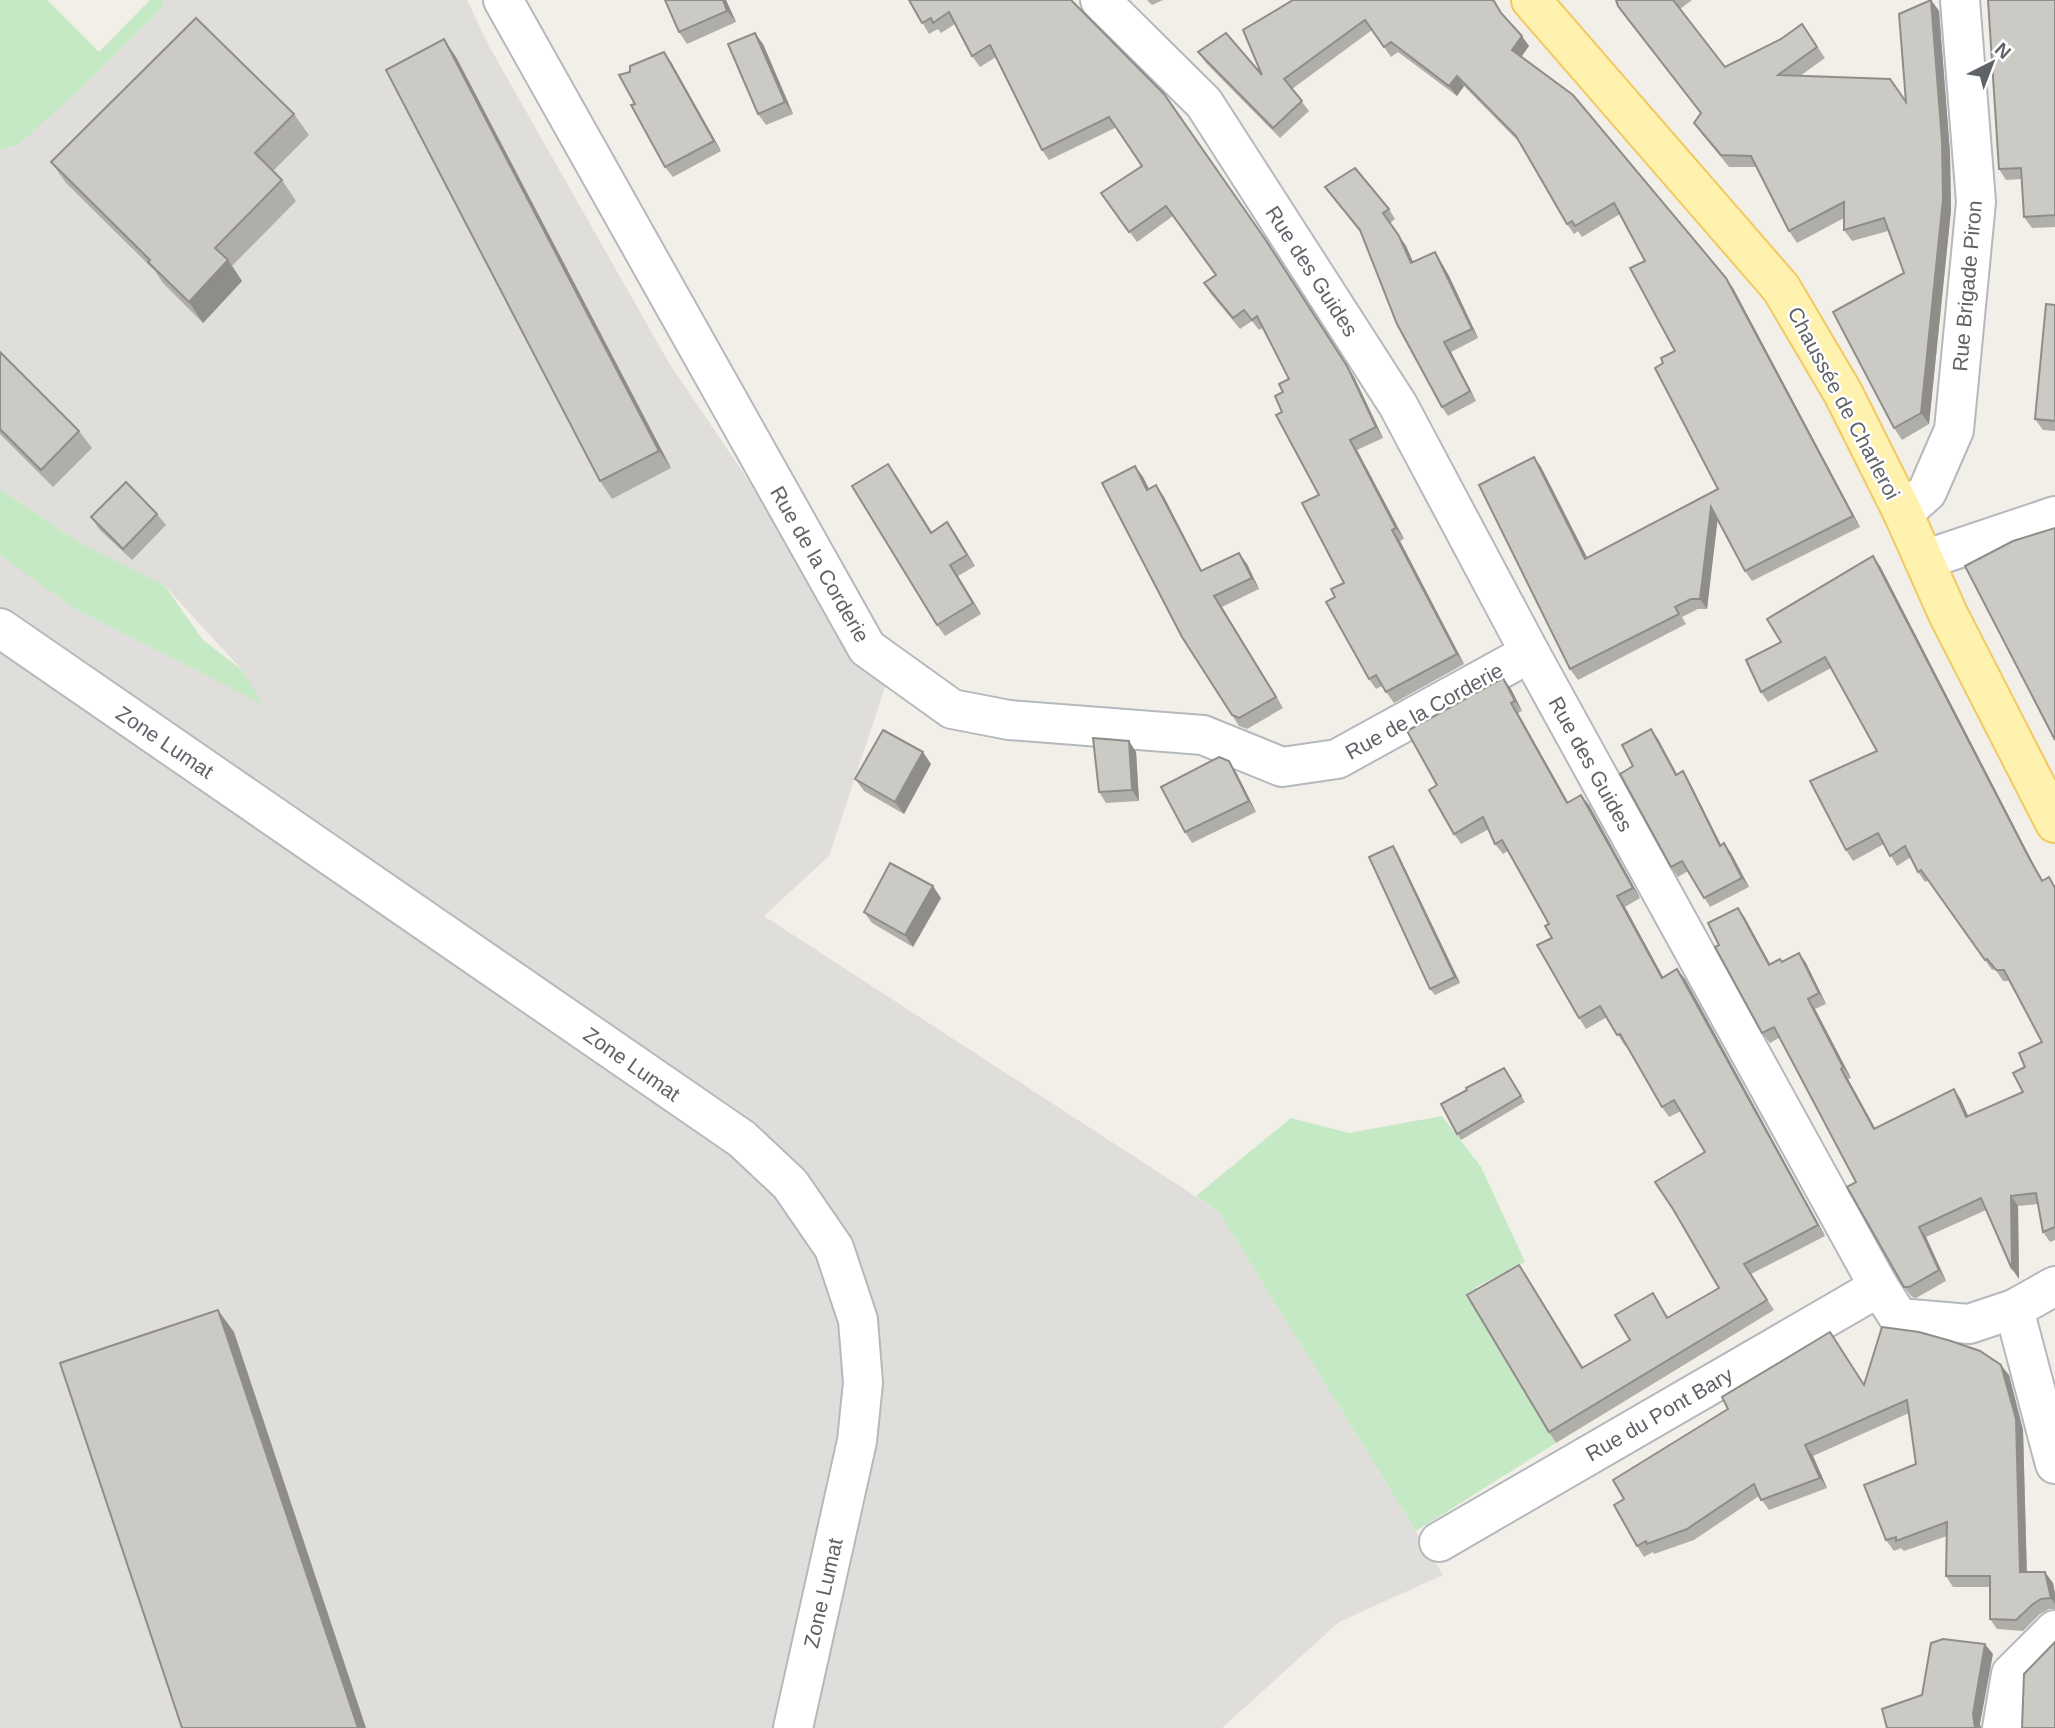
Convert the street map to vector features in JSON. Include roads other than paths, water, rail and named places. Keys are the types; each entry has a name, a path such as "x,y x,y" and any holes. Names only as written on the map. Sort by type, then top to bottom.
{"main road":[{"name":"Chaussée de Charleroi","path":"1531,0 1781,288 1843,393 1903,513 1948,614 2055,822"}],"street":[{"name":"Rue de la Corderie","path":"503,0 867,648 953,709 1009,720 1203,735 1282,766 1336,759 1530,653"},
{"name":"Rue des Guides","path":"1100,0 1204,103 1398,405 1530,653 1879,1287 1899,1318 1969,1324 2014,1309"},
{"name":"Rue Brigade Piron","path":"1903,513 1927,492 1954,430 1976,202 1960,0"},
{"path":"1924,560 2055,516"},
{"name":"Zone Lumat","path":"0,628 742,1139 790,1184 834,1248 858,1320 863,1383 857,1441 793,1728"},
{"path":"2055,1286 2014,1309 2055,1464"},
{"name":"Rue du Pont Bary","path":"1439,1542 1879,1287"},
{"path":"2002,1728 2011,1674 2055,1630"}]}
